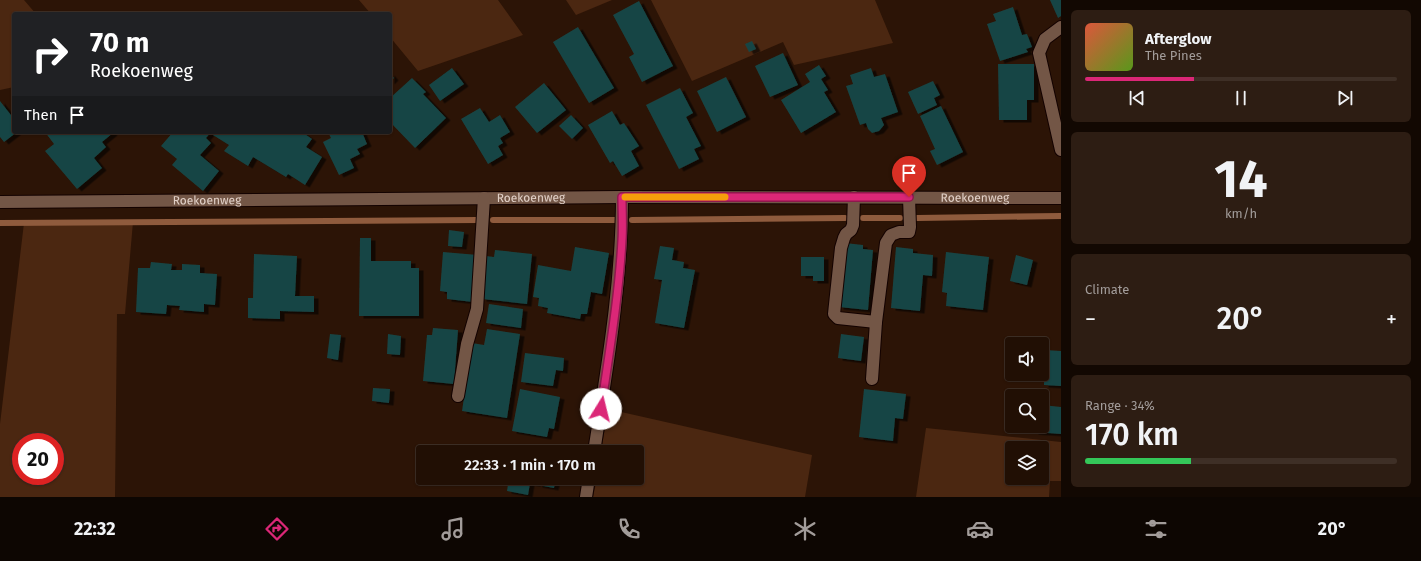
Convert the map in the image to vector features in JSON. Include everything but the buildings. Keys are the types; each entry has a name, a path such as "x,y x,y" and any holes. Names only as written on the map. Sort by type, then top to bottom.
{"street":[{"path":"1061,27 1045,39 1039,53 1061,150"},
{"path":"595,445 620,263 622,239 622,197"},
{"name":"Roekoenweg","path":"0,202 622,197 1061,198"},
{"path":"854,197 854,225 844,238 841,248 834,314 838,318 876,322"},
{"path":"872,380 876,322 886,243 891,235 899,232 909,232 909,197"},
{"path":"458,396 466,344 477,309 484,198"},
{"path":"586,497 588,485"}],"shaded area":[{"path":"0,0 24,0 34,12 12,12 12,87 0,90"},
{"path":"359,0 498,0 523,35 418,71 392,39 392,12 369,12"},
{"path":"566,0 612,0 576,15"},
{"path":"651,0 875,0 893,43 794,65 783,42 692,81"},
{"path":"133,222 125,314 117,314 115,497 0,497 0,424 24,223"},
{"path":"608,409 812,455 805,497 593,497 596,485 644,485 644,445 602,445"},
{"path":"926,428 1061,442 1061,481 1050,481 1049,497 916,497"}],"waterway":[{"path":"917,218 1061,216"},
{"path":"632,220 845,218"},
{"path":"863,218 900,218"},
{"path":"0,223 478,220"},
{"path":"493,220 615,220"}],"slow traffic":[{"path":"625,197 725,197"}],"route":[{"path":"601,409 620,263 622,239 622,197 909,197"}]}
